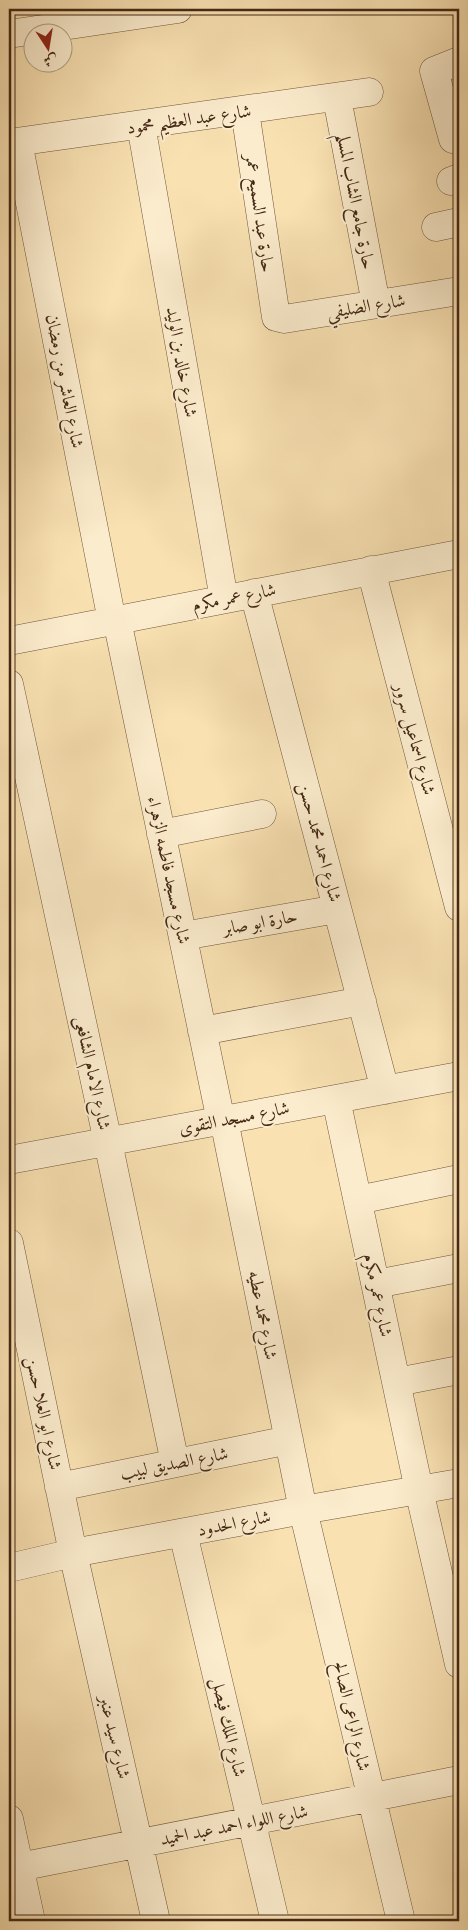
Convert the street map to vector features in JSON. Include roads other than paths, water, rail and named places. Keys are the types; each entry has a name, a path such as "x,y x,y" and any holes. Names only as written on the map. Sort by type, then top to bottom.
{"street":[{"path":"9,34 178,9"},
{"path":"453,140 434,71 459,61"},
{"name":"شارع عبد العظيم محمود","path":"13,143 337,98 368,92"},
{"name":"حارة جامع الشاب المسلم","path":"337,98 376,304"},
{"name":"حارة عبد السميع عمر","path":"245,111 275,315"},
{"name":"شارع خالد بن الوليد","path":"140,125 224,599"},
{"name":"شارع العاشر من رمضان","path":"13,143 114,620"},
{"name":"شارع الضليفي","path":"275,315 284,319 459,291"},
{"name":"شارع عمر مكرم","path":"9,642 459,554"},
{"name":"شارع اسماعيل سرور","path":"371,570 452,847 459,907"},
{"name":"شارع احمد محمد حسن","path":"254,594 385,1090"},
{"name":"شارع مسجد فاطمه الزهراء","path":"114,620 202,1031 223,1120"},
{"name":"شارع الامام الشافعى","path":"9,684 175,1463"},
{"path":"161,834 262,814"},
{"name":"حارة ابو صابر","path":"182,936 337,909"},
{"path":"202,1031 362,1001"},
{"name":"شارع مسجد التقوى","path":"9,1160 459,1076"},
{"name":"شارع عمر مكرم","path":"336,1099 419,1490 459,1664"},
{"name":"شارع محمد عطيه","path":"223,1120 302,1510"},
{"path":"358,1200 459,1179"},
{"name":"شارع ابو العلا حسن","path":"9,1243 74,1553"},
{"path":"376,1284 459,1268"},
{"path":"397,1382 459,1370"},
{"name":"شارع الصديق لبيب","path":"59,1487 289,1440"},
{"name":"شارع الحدود","path":"9,1568 74,1553 459,1482"},
{"name":"شارع الراعى الصالح","path":"302,1510 400,1921"},
{"name":"شارع الملك فيصل","path":"183,1533 275,1921"},
{"name":"شارع سيد عنبر","path":"74,1553 156,1921"},
{"name":"شارع اللواء احمد عبد الحميد","path":"14,1868 459,1780"},
{"path":"9,1818 14,1868 31,1921"}]}
